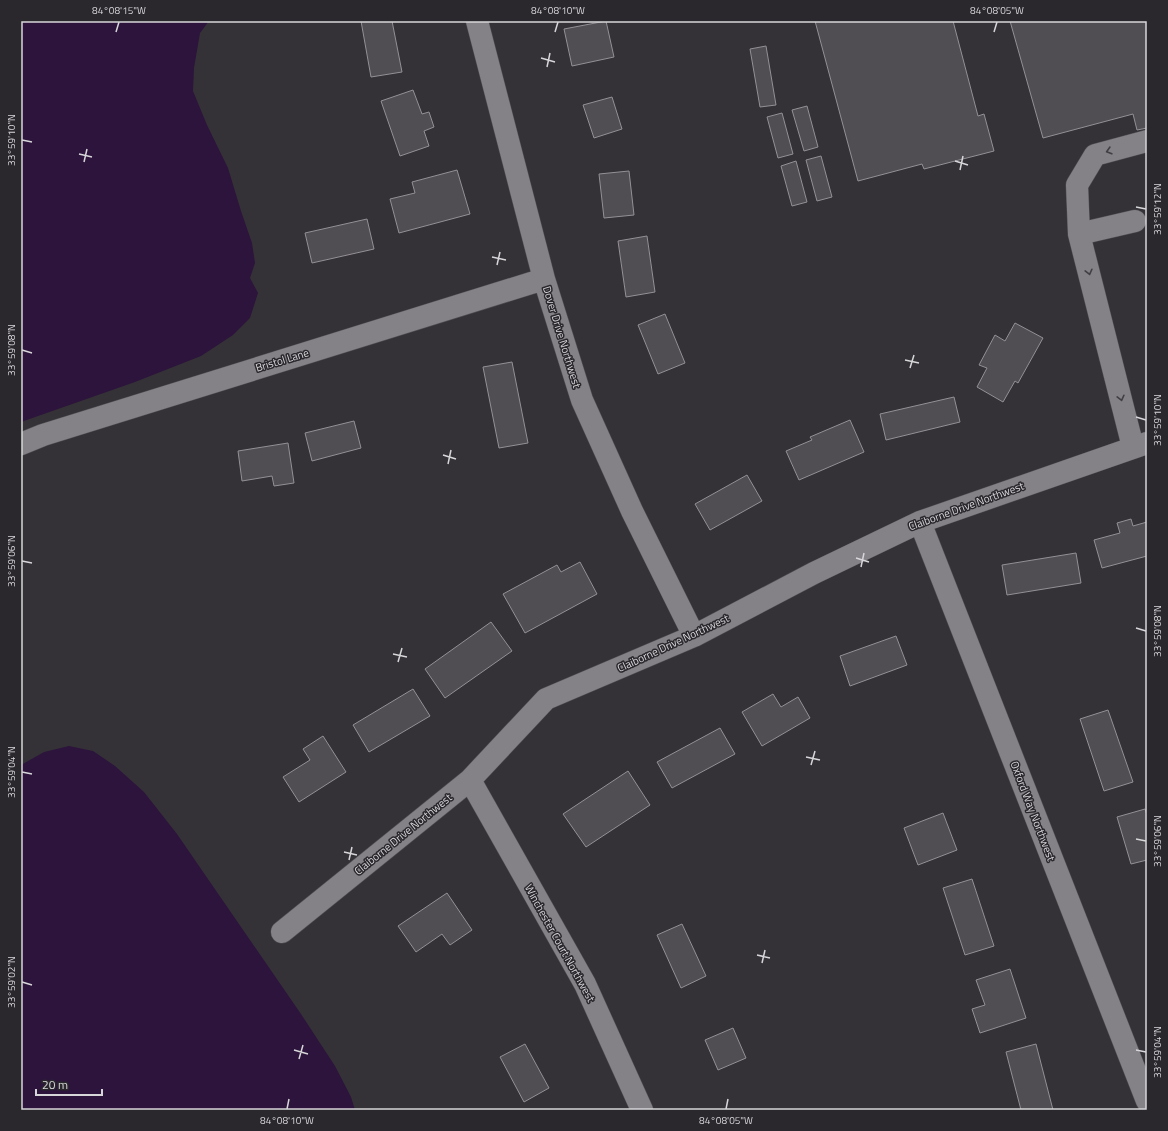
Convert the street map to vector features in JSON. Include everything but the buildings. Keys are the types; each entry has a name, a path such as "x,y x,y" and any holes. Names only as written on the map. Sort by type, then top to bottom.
{"street":[{"name":"Dover Drive Northwest","path":"477,21 544,279 582,400 632,511 694,636"},
{"path":"1140,445 1079,234 1077,185 1094,156 1147,141"},
{"path":"1079,234 1135,221"},
{"name":"Bristol Lane","path":"21,444 44,435 544,279"},
{"name":"Claiborne Drive Northwest","path":"282,932 470,780 546,699 694,636 814,573 920,522 1140,445"},
{"name":"Oxford Way Northwest","path":"920,522 1147,1102"},
{"name":"Winchester Court Northwest","path":"470,780 585,984 642,1110"}],"shaded area":[{"path":"21,21 209,21 200,33 194,68 193,91 207,125 228,168 252,243 255,263 250,278 258,293 250,318 233,335 201,356 135,382 21,422"},
{"path":"69,746 93,751 115,766 144,792 177,834 335,1066 351,1097 355,1110 21,1110 21,765 44,752"}]}
